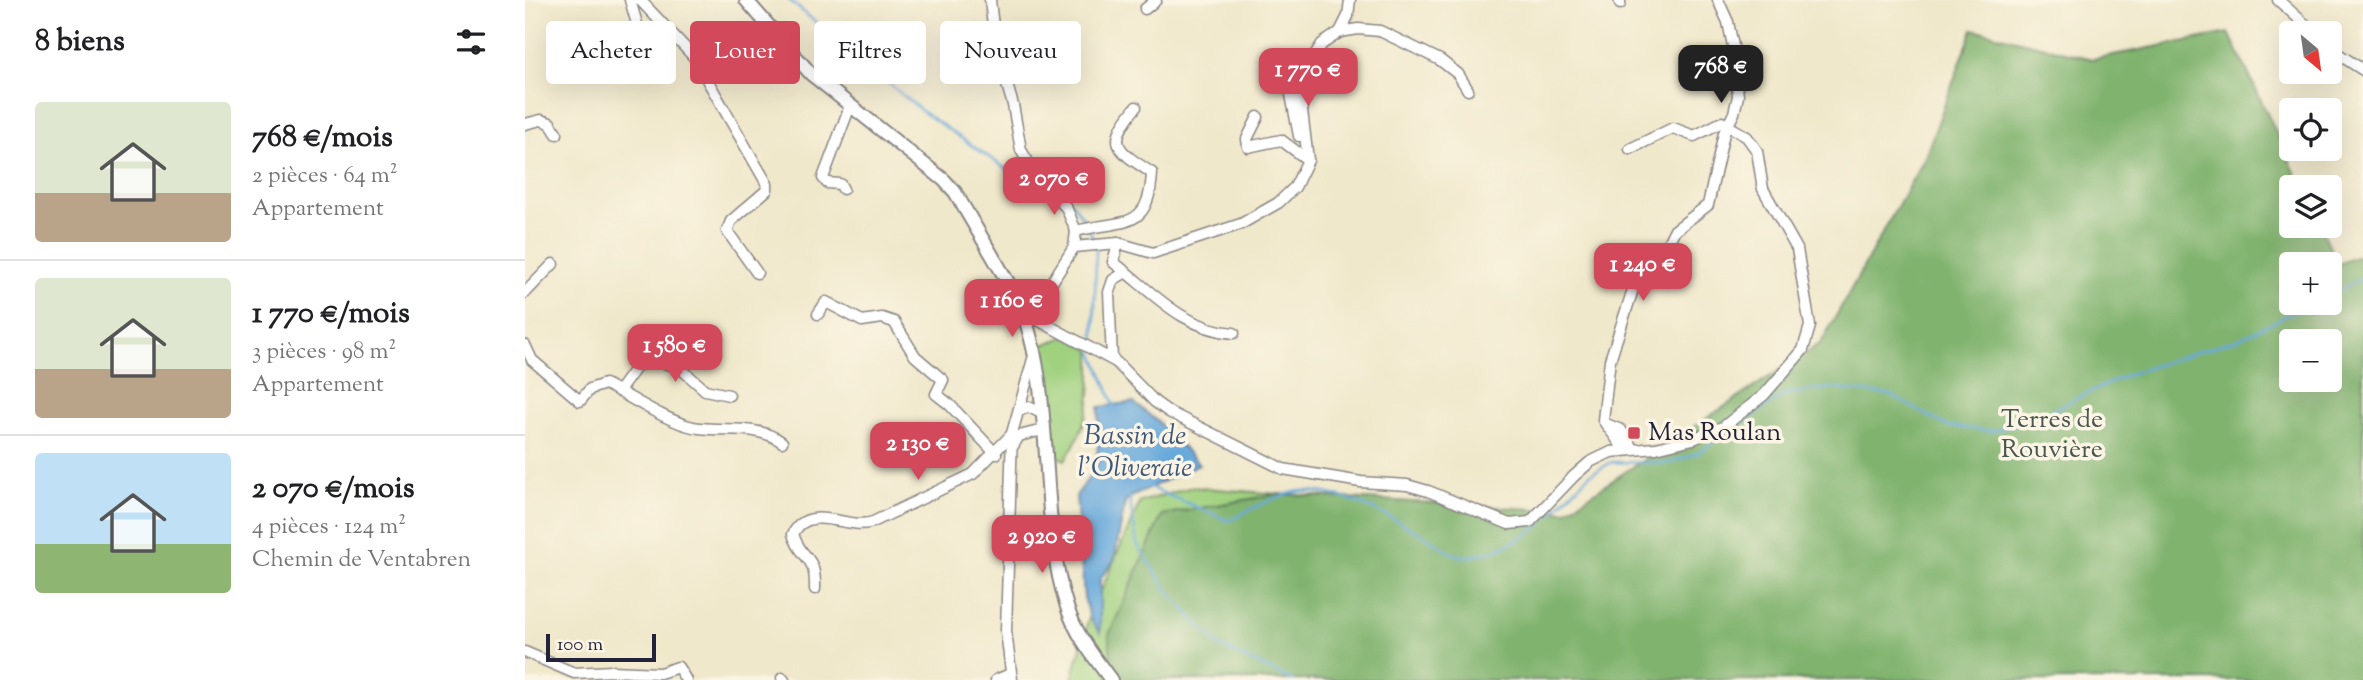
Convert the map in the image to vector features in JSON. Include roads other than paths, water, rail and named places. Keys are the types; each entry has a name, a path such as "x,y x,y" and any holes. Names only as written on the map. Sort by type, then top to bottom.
{"main road":[{"path":"746,0 811,74 944,180 955,192 1023,312 1041,413 1057,566 1067,609 1083,643 1111,680"}],"street":[{"path":"630,0 636,21"},
{"path":"641,0 694,57 767,184 767,190 731,221 727,231 757,273"},
{"path":"991,0 995,44 1013,105 1021,150 1039,181 1085,229"},
{"path":"1145,9 1156,0"},
{"path":"1340,32 1348,16 1350,0"},
{"path":"1628,449 1605,424 1603,411 1610,360 1627,302 1638,274 1664,251 1674,231 1708,205 1728,124 1738,96 1728,22 1718,0"},
{"path":"2278,0 2302,21"},
{"path":"1074,247 1118,243 1153,253 1241,224 1278,202 1295,187 1308,160 1304,146 1300,94 1307,67 1322,44 1340,32 1357,29 1380,31 1440,61 1458,74 1468,90"},
{"path":"2342,56 2363,70"},
{"path":"1288,79 1298,135 1304,146"},
{"path":"843,189 840,184 827,183 823,178 850,106"},
{"path":"1038,318 1044,295 1085,229 1135,219 1146,209 1152,173 1121,154 1116,141 1119,128 1136,107"},
{"path":"1258,117 1247,139 1248,146 1280,140 1308,160"},
{"path":"525,124 541,120 550,123 557,134"},
{"path":"1023,312 1112,359 1169,412 1283,469 1301,474 1417,488 1509,524 1530,522 1590,462 1628,449 1656,448 1723,427 1764,396 1808,340 1810,326 1799,258 1793,239 1763,189 1757,151 1747,137 1722,122 1694,136 1673,128 1630,149"},
{"path":"1118,243 1113,262 1176,315 1215,331 1234,332"},
{"path":"525,293 553,264"},
{"path":"1112,359 1109,292 1112,280 1126,272"},
{"path":"818,314 827,302 862,321 881,318 894,322 915,356 943,380 936,394 949,404 996,454"},
{"path":"525,345 532,360 580,401 590,389 605,384 685,424 735,432 744,429 768,432 782,442"},
{"path":"619,391 643,358 679,367 705,390 729,395"},
{"path":"996,680 1011,677 1006,631 1012,433 1033,359"},
{"path":"1018,415 1029,407 1041,413"},
{"path":"1018,415 1029,432"},
{"path":"1011,449 1019,436 1043,430"},
{"path":"815,589 815,568 797,545 793,534 805,522 822,518 866,524 873,522 973,474 996,454 1012,433"},
{"path":"525,652 574,673 660,673 678,667 687,680"}],"water":[{"name":"Bassin de l'Oliveraie","path":"1133,402 1157,421 1199,464 1129,498 1125,503 1114,560 1100,579 1100,633 1090,619 1084,597 1076,496 1097,466 1099,407"}],"waterway":[{"path":"789,0 923,112 1018,177 1035,181"},
{"path":"1051,187 1074,205 1087,224"},
{"path":"1090,230 1096,250 1094,345"},
{"path":"2342,288 2363,278"},
{"path":"1549,516 1589,475 1612,462 1669,463 1696,454 1785,394 1828,388 1890,395 1947,426 1993,431 2033,419 2129,374 2240,338 2287,315"},
{"path":"1093,352 1115,407"},
{"path":"1149,487 1229,521 1295,492 1334,495 1381,513 1461,556 1493,551 1527,534 1543,522"},
{"path":"1129,496 1137,544 1168,591 1219,646 1292,680"}],"place":[{"name":"Mas Roulan","path":"1634,433"}],"park label":[{"name":"Terres de Rouvière","path":"2052,435"}]}
